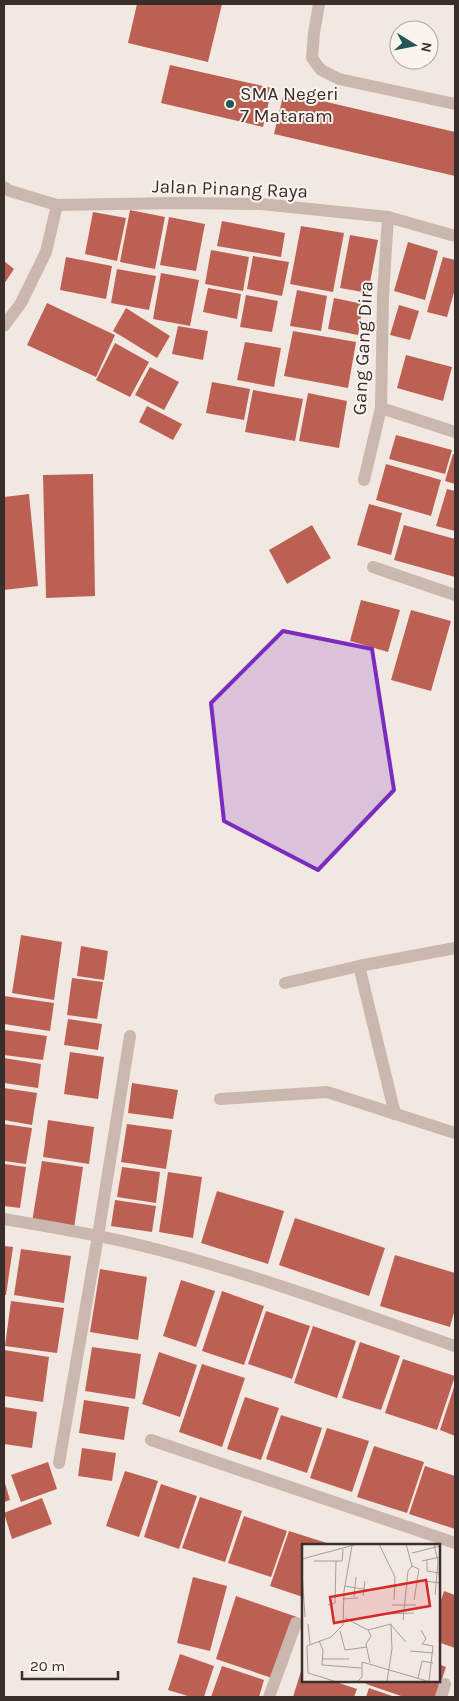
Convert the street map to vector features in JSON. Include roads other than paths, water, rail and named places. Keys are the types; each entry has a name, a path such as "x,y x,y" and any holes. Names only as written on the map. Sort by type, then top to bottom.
{"street":[{"path":"319,4 312,58 321,70 339,79 455,104"},
{"name":"Jalan Pinang Raya","path":"4,187 10,191 57,205 261,204 388,217 455,236"},
{"path":"4,326 21,303 46,252 57,205"},
{"name":"Gang Gang Dira","path":"364,480 381,408 383,296 388,217"},
{"path":"381,408 455,432"},
{"path":"372,568 455,595"},
{"path":"285,983 359,966 455,948"},
{"path":"359,966 395,1114"},
{"path":"59,1463 130,1036"},
{"path":"220,1099 327,1092 455,1133"},
{"path":"4,1219 98,1236 163,1251 255,1277 455,1346"},
{"path":"151,1440 455,1543"},
{"path":"269,1697 296,1623"},
{"path":"441,1697 445,1684"}],"place":[{"name":"SMA Negeri 7 Mataram","path":"230,104"}]}
